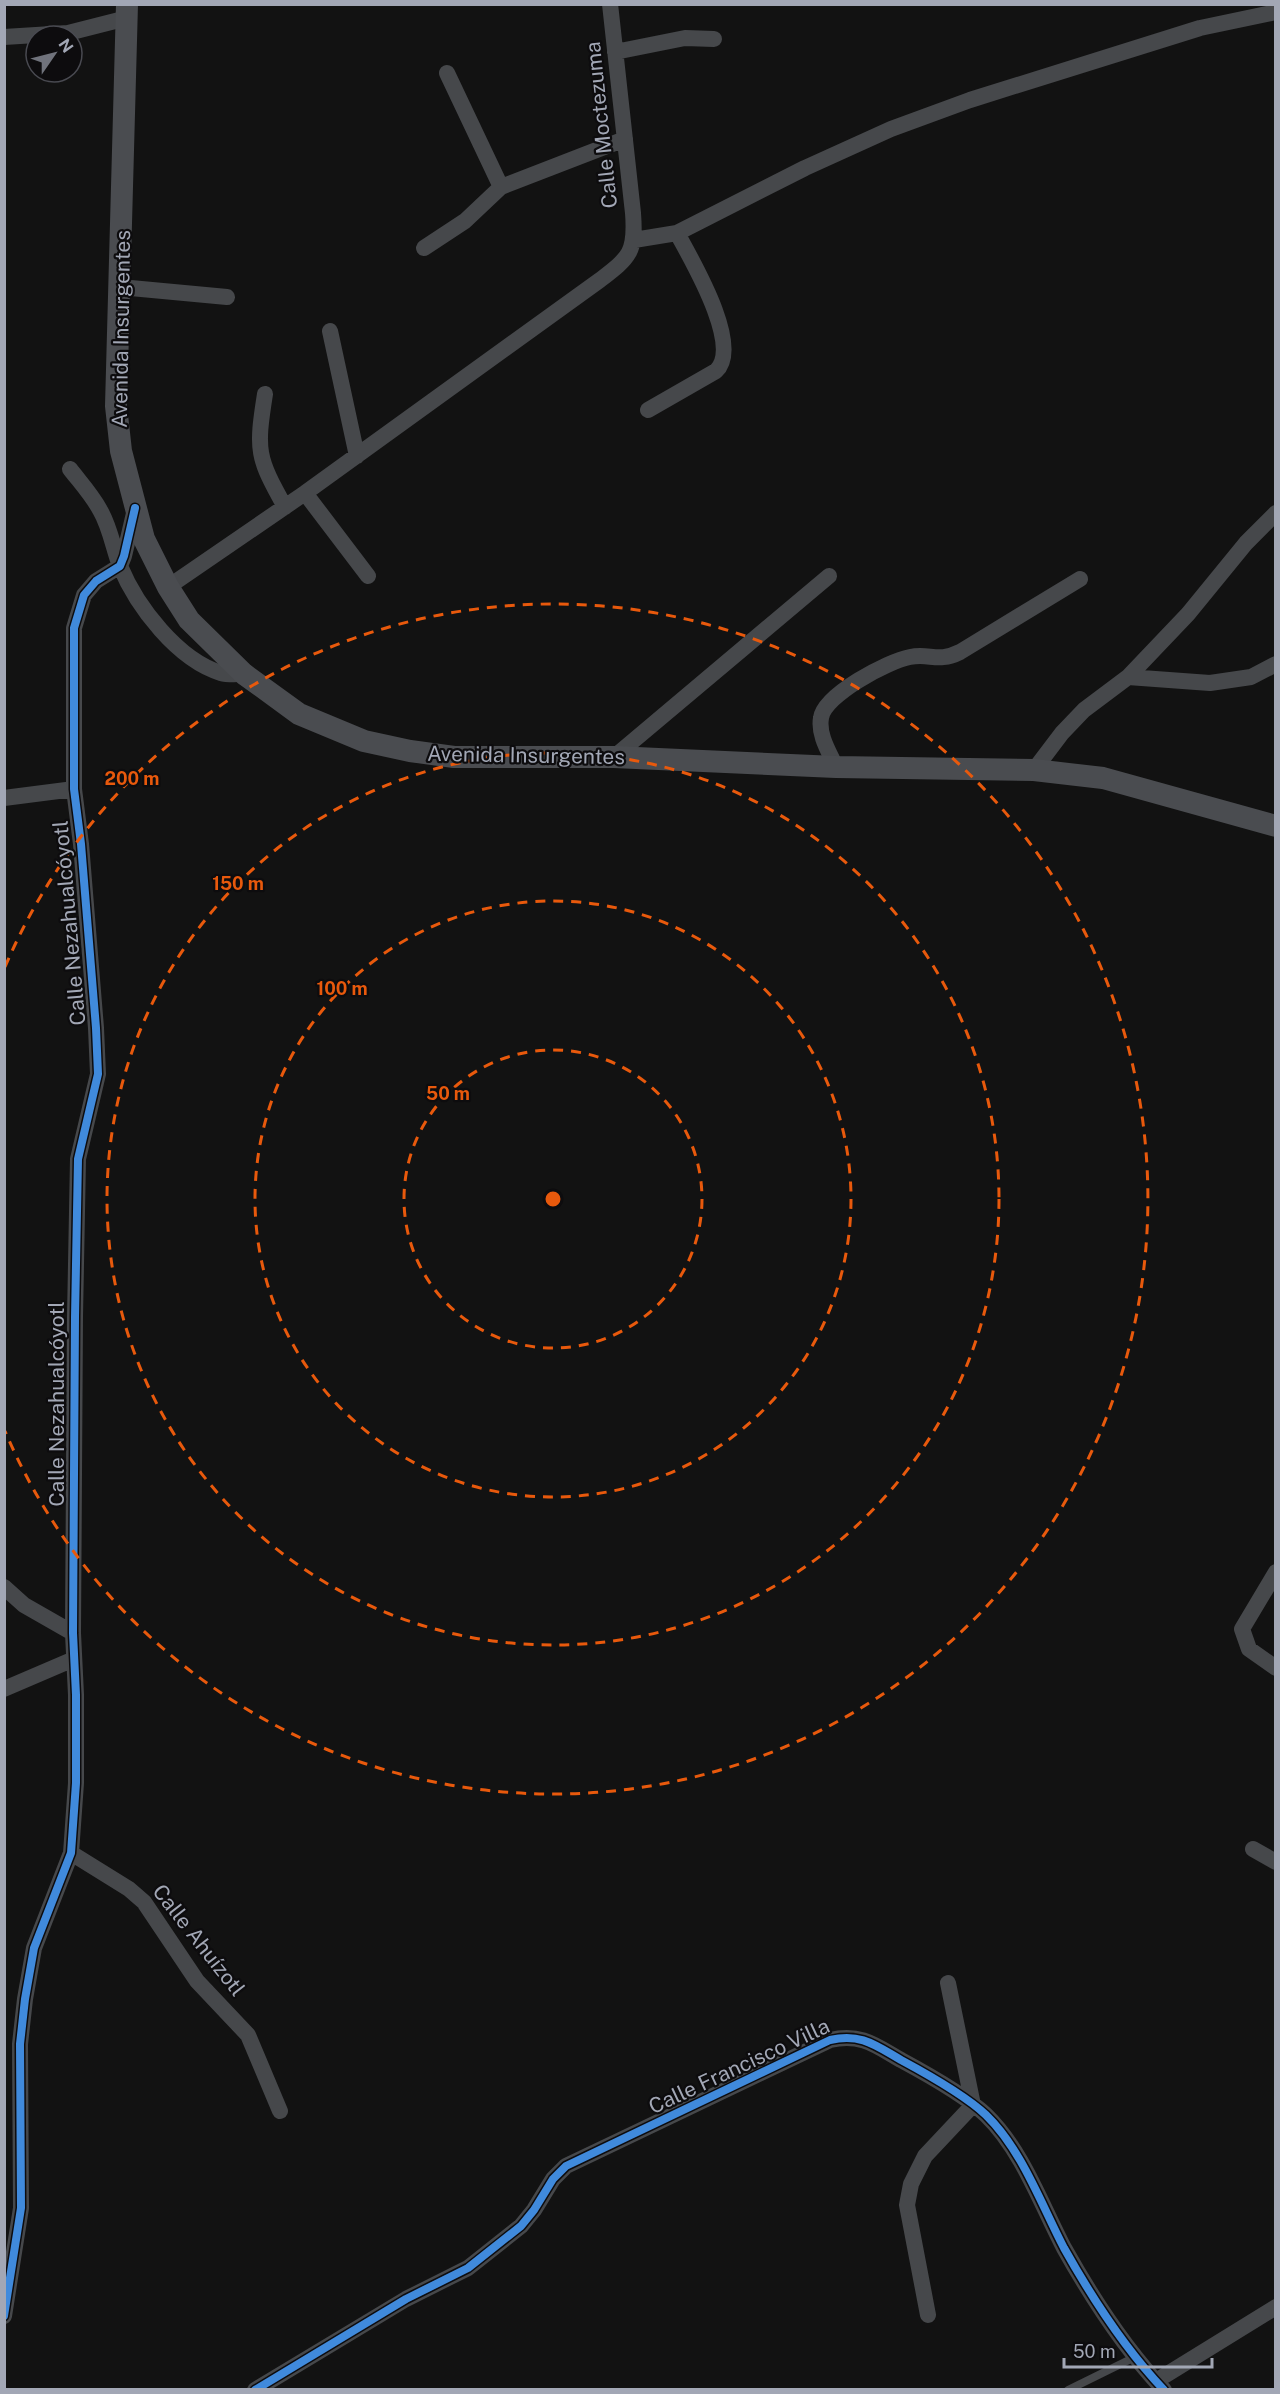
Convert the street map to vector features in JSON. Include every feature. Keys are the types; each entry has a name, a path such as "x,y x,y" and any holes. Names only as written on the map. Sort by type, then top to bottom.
{"main road":[{"name":"Avenida Insurgentes","path":"127,11 116,406 121,451 144,539 168,587 189,620 244,674 299,714 364,741 410,752 454,757 614,757 836,767 1034,770 1103,778 1275,826"}],"street":[{"name":"Calle Moctezuma","path":"610,4 634,240"},
{"path":"4,37 68,33 127,11"},
{"path":"168,587 306,493 615,269 631,251 634,240 677,232 805,168 891,129 970,100 1200,28 1275,12"},
{"path":"615,52 685,38 714,39"},
{"path":"447,73 501,187"},
{"path":"424,248 465,221 501,187 624,139"},
{"path":"648,410 716,371 721,366 724,357 718,320 712,301 704,280 677,232"},
{"path":"120,287 227,297"},
{"path":"330,331 357,456"},
{"path":"265,394 258,434 259,453 263,466 285,507"},
{"path":"70,469 100,510 120,566 152,620 178,646 208,668 224,674 244,674"},
{"path":"306,493 368,576"},
{"path":"120,566 135,508"},
{"path":"1034,770 1062,733 1084,710 1128,677 1188,614 1246,543 1275,513"},
{"name":"Calle Nezahualcóyotl","path":"4,2316 21,2208 20,2044 25,1999 34,1948 71,1853 76,1752 73,1633 78,1159 98,1074 88,924 74,789 74,628 84,595 96,581 120,566"},
{"path":"614,757 829,576"},
{"path":"836,767 821,735 822,712 829,703 858,681 892,663 912,656 939,659 960,652 1080,579"},
{"path":"1128,677 1210,683 1251,677 1275,664"},
{"path":"4,798 74,789"},
{"path":"1275,1572 1242,1629 1249,1649 1275,1668"},
{"path":"4,1587 24,1605 73,1633"},
{"path":"4,1689 74,1659"},
{"path":"1253,1849 1275,1862"},
{"name":"Calle Ahuízotl","path":"71,1853 129,1889 144,1902 197,1981 248,2035 280,2111"},
{"path":"928,2315 907,2205 911,2184 925,2156 973,2105 948,1983"},
{"name":"Calle Francisco Villa","path":"255,2390 386,2310 468,2268 521,2226 553,2179 566,2166 830,2040 846,2036 857,2037 872,2043 915,2067 985,2114 1008,2143 1065,2249 1109,2321 1156,2387 1275,2307"}],"lane":[{"path":"1068,2390 1135,2357"}],"cycle path":[{"path":"4,2316 21,2208 20,2044 25,1999 34,1948 71,1853 76,1783 73,1633 78,1159 98,1074 81,844 74,789 74,628 84,595 96,581 120,566 135,508"},
{"path":"255,2390 406,2299 468,2268 521,2226 553,2179 566,2166 830,2040 841,2038 859,2039 875,2045 945,2085 977,2107 999,2129 1030,2178 1064,2248 1097,2304 1135,2357 1164,2390"}]}
